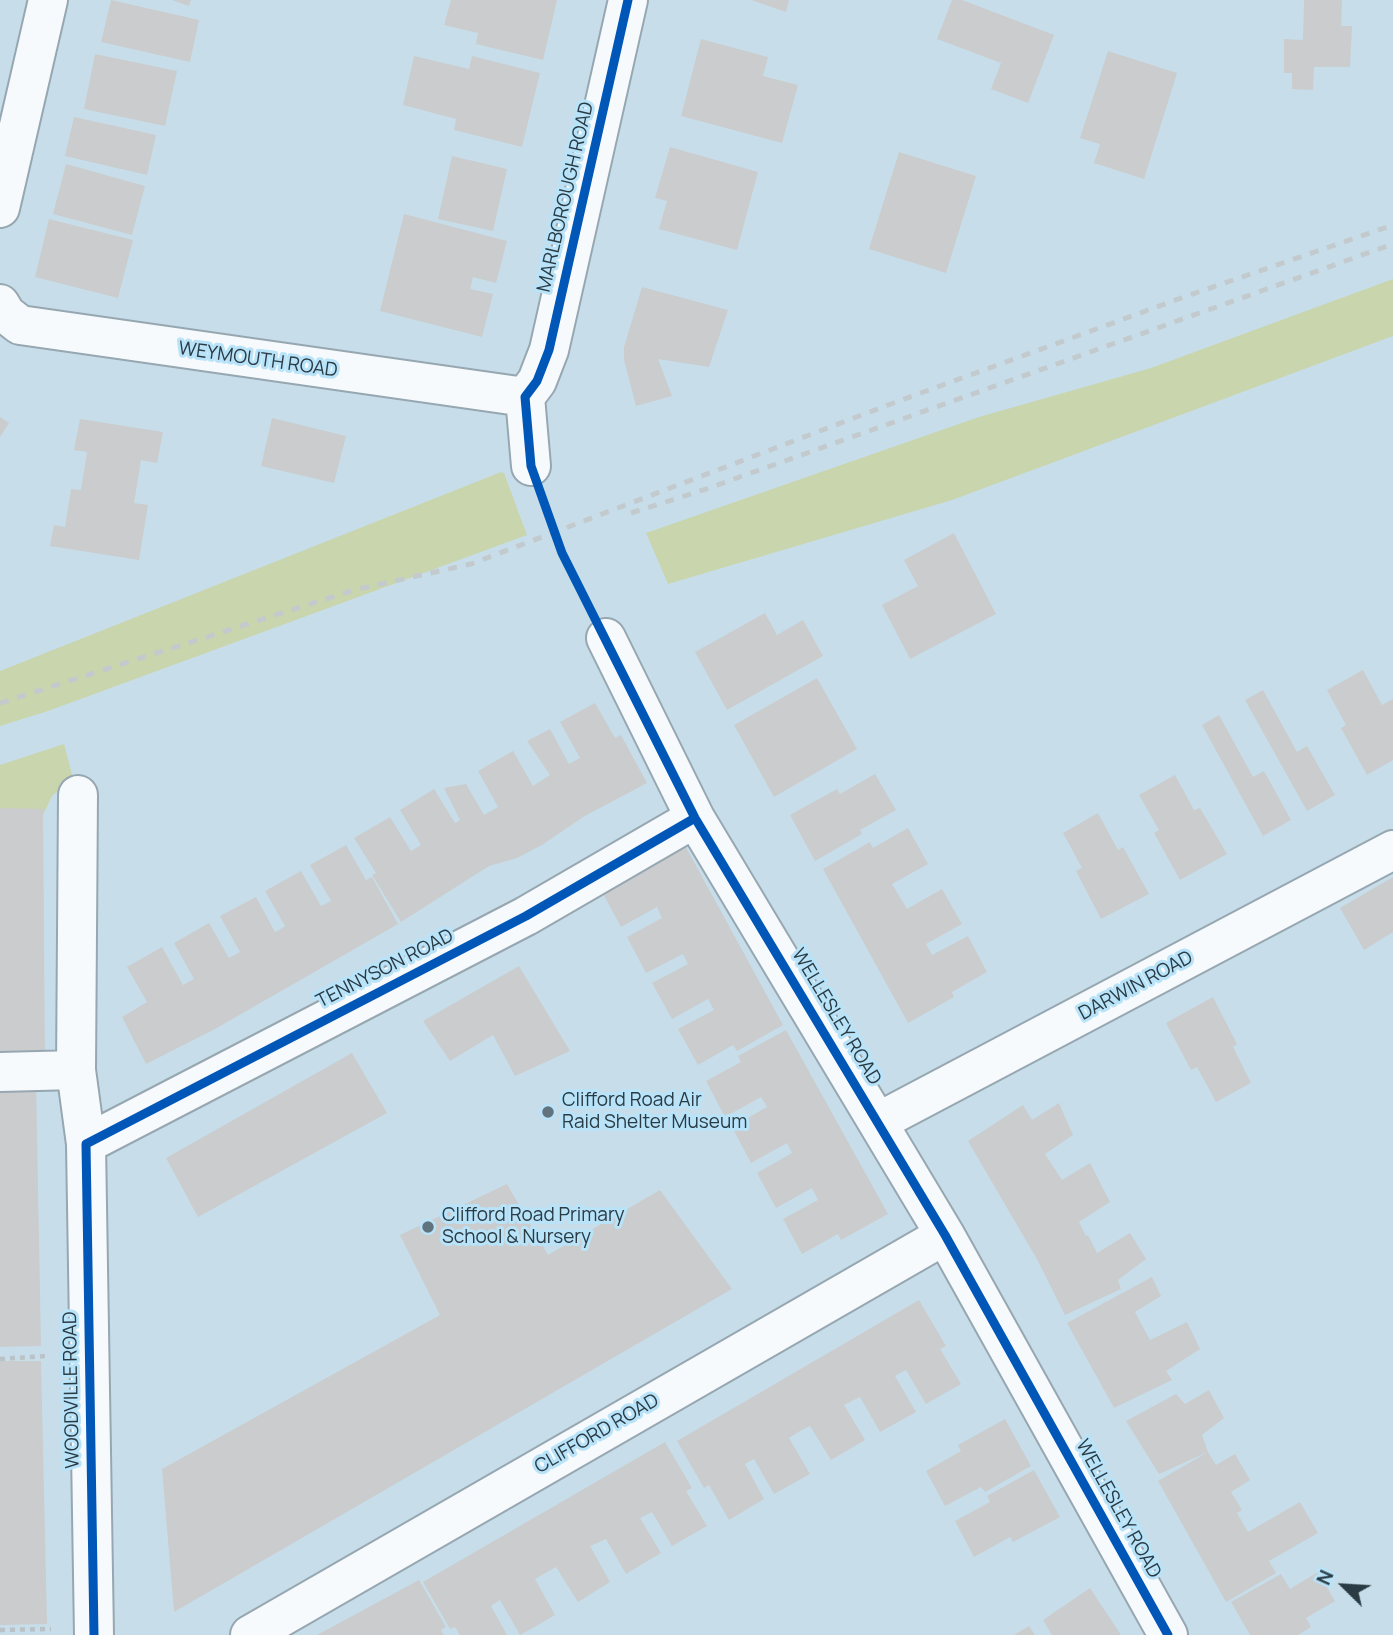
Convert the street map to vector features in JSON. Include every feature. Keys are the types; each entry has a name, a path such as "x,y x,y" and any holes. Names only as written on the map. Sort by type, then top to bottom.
{"street":[{"path":"0,208 48,0"},
{"name":"MARLBOROUGH ROAD","path":"524,397 537,381 549,350 628,0"},
{"name":"WEYMOUTH ROAD","path":"0,304 6,314 20,325 524,397"},
{"path":"524,397 531,466"},
{"name":"WELLESLEY ROAD","path":"606,638 695,818 945,1235 1168,1635"},
{"name":"WOODVILLE ROAD","path":"78,795 76,1070 86,1144 94,1632"},
{"name":"TENNYSON ROAD","path":"86,1144 526,916 695,818"},
{"name":"DARWIN ROAD","path":"878,1122 1393,850"},
{"path":"0,1072 76,1070"},
{"name":"CLIFFORD ROAD","path":"250,1635 945,1235"}],"path":[{"path":"0,1630 94,1632"}],"green space":[{"path":"1393,279 1393,336 952,500 668,584 646,533 979,417 1151,368"},
{"path":"504,473 527,535 48,711 0,726 0,671"},
{"path":"64,744 73,778 52,796 43,815 0,827 0,765"}],"building":[{"path":"111,0 199,20 190,62 101,42"},
{"path":"172,0 191,0 189,6"},
{"path":"451,0 557,0 543,60 476,44 478,33 444,25"},
{"path":"751,0 789,0 786,12"},
{"path":"952,0 962,0 1054,35 1028,103 991,89 1001,63 937,39"},
{"path":"1304,0 1342,0 1341,26 1352,26 1350,67 1314,67 1313,90 1292,89 1292,73 1284,73 1284,39 1303,40"},
{"path":"701,39 768,57 763,76 798,85 782,143 681,116"},
{"path":"1108,51 1177,73 1144,179 1094,163 1100,144 1080,138"},
{"path":"95,54 177,71 165,126 84,109"},
{"path":"414,56 469,69 472,56 540,73 522,147 454,130 456,119 403,105"},
{"path":"74,117 156,135 147,175 65,156"},
{"path":"670,147 758,172 737,250 659,229 667,201 655,198"},
{"path":"899,152 976,176 946,273 869,249"},
{"path":"452,156 507,169 493,231 438,219"},
{"path":"66,164 145,186 132,235 53,214"},
{"path":"404,214 507,241 496,283 473,277 470,289 493,294 482,337 380,311"},
{"path":"49,219 133,240 118,298 35,277"},
{"path":"642,287 728,310 709,367 658,359 672,396 636,406 624,360 624,347"},
{"path":"0,417 9,423 0,437"},
{"path":"272,418 346,436 334,483 261,466"},
{"path":"80,419 163,432 157,463 141,460 134,503 148,505 139,560 50,546 54,525 65,527 71,489 81,490 87,452 74,450"},
{"path":"954,533 996,614 910,659 882,605 918,586 904,560"},
{"path":"765,613 777,635 803,620 823,656 727,710 695,652"},
{"path":"1363,670 1382,705 1393,699 1393,760 1367,775 1341,728 1346,725 1327,690"},
{"path":"817,678 857,749 774,797 734,725"},
{"path":"1263,690 1297,752 1307,746 1335,795 1307,811 1245,700"},
{"path":"595,703 615,738 621,735 647,783 583,817 542,845 517,858 489,866 401,922 372,875 376,873 354,838 390,817 411,851 421,845 400,810 434,789 455,823 460,820 444,788 466,784 484,815 498,807 478,771 513,751 533,786 550,775 527,741 550,729 569,764 580,758 560,722"},
{"path":"1219,715 1253,777 1264,771 1291,820 1263,836 1202,725"},
{"path":"875,774 896,810 860,830 862,834 815,861 790,815 837,789 840,794"},
{"path":"1175,775 1194,810 1200,808 1227,854 1180,880 1154,833 1159,830 1139,795"},
{"path":"0,808 43,809 45,1066 0,1068"},
{"path":"1098,813 1118,850 1123,847 1149,894 1101,919 1076,871 1082,868 1063,833"},
{"path":"908,828 928,864 892,884 907,909 942,889 962,924 926,944 932,955 968,936 987,972 952,992 954,997 908,1023 823,869 870,842 873,848"},
{"path":"682,840 783,1025 737,1051 733,1045 698,1065 678,1029 714,1010 708,999 672,1019 652,983 688,964 683,954 646,973 627,937 662,918 657,907 621,927 602,892"},
{"path":"346,845 366,880 372,877 398,924 215,1029 146,1064 122,1017 147,1002 127,967 162,947 183,985 194,979 174,943 209,923 229,958 240,952 220,916 256,897 275,932 281,929 285,926 265,891 301,871 321,906 331,901 310,865"},
{"path":"1393,877 1393,932 1364,950 1340,908"},
{"path":"519,966 570,1051 515,1076 493,1035 450,1061 423,1021"},
{"path":"1213,997 1237,1044 1233,1047 1251,1083 1216,1102 1197,1067 1191,1070 1166,1023"},
{"path":"786,1030 888,1214 841,1240 838,1234 802,1254 783,1219 818,1200 812,1188 776,1208 757,1173 792,1153 787,1143 751,1163 732,1127 767,1107 761,1097 725,1117 706,1081 741,1062 738,1056"},
{"path":"352,1053 387,1113 198,1217 166,1158"},
{"path":"36,1082 41,1346 0,1347 0,1083"},
{"path":"1059,1103 1073,1135 1045,1154 1062,1180 1090,1163 1110,1202 1079,1222 1086,1236 1088,1235 1097,1253 1130,1233 1146,1259 1118,1280 1121,1289 1065,1315 1038,1261 968,1141 1023,1105 1032,1120"},
{"path":"507,1184 548,1255 660,1190 732,1289 174,1612 162,1469 440,1315 400,1235"},
{"path":"1152,1277 1161,1296 1135,1312 1150,1340 1187,1322 1200,1349 1166,1371 1172,1380 1114,1408 1067,1323"},
{"path":"919,1300 946,1346 940,1349 961,1384 926,1404 906,1370 900,1373 895,1376 916,1412 880,1432 860,1397 844,1405 865,1440 831,1460 810,1426 800,1431 789,1438 810,1474 774,1494 754,1459 745,1464 764,1499 729,1520 709,1485 704,1488 677,1441"},
{"path":"0,1361 41,1361 47,1624 0,1625"},
{"path":"1209,1390 1224,1418 1202,1435 1208,1452 1159,1474 1126,1421 1176,1394 1185,1404"},
{"path":"1005,1419 1031,1466 985,1492 981,1487 945,1506 926,1471 961,1451 958,1445"},
{"path":"665,1442 692,1488 686,1491 707,1526 672,1546 652,1512 640,1518 661,1553 626,1574 606,1539 590,1546 610,1582 578,1602 556,1567 535,1579 555,1615 538,1625 520,1635 500,1600 491,1606 507,1635 460,1635 455,1627 450,1629 423,1582"},
{"path":"1208,1452 1216,1465 1235,1454 1250,1480 1231,1492 1242,1510 1237,1513 1248,1532 1300,1502 1318,1533 1269,1561 1276,1573 1226,1602 1158,1481"},
{"path":"1034,1470 1060,1517 1013,1542 1010,1537 974,1557 955,1521 990,1502 987,1496"},
{"path":"1318,1572 1335,1601 1306,1618 1311,1627 1298,1635 1250,1635 1231,1602 1281,1574 1290,1589"},
{"path":"419,1580 446,1627 441,1630 444,1635 317,1635"},
{"path":"1090,1588 1121,1635 1052,1635 1043,1620"},
{"path":"1029,1626 1035,1635 1014,1635"}],"railway":[{"path":"0,703 354,590 471,564 888,405 1184,297 1393,225"},
{"path":"631,513 709,488 1393,244"}],"cycle path":[{"path":"628,0 549,350 537,381 525,397 531,466 562,553 695,818 945,1235 1168,1635"},
{"path":"94,1635 86,1144 526,916 695,818"}],"place":[{"name":"Clifford Road Air Raid Shelter Museum","path":"548,1112"},
{"name":"Clifford Road Primary School & Nursery","path":"428,1227"}]}
